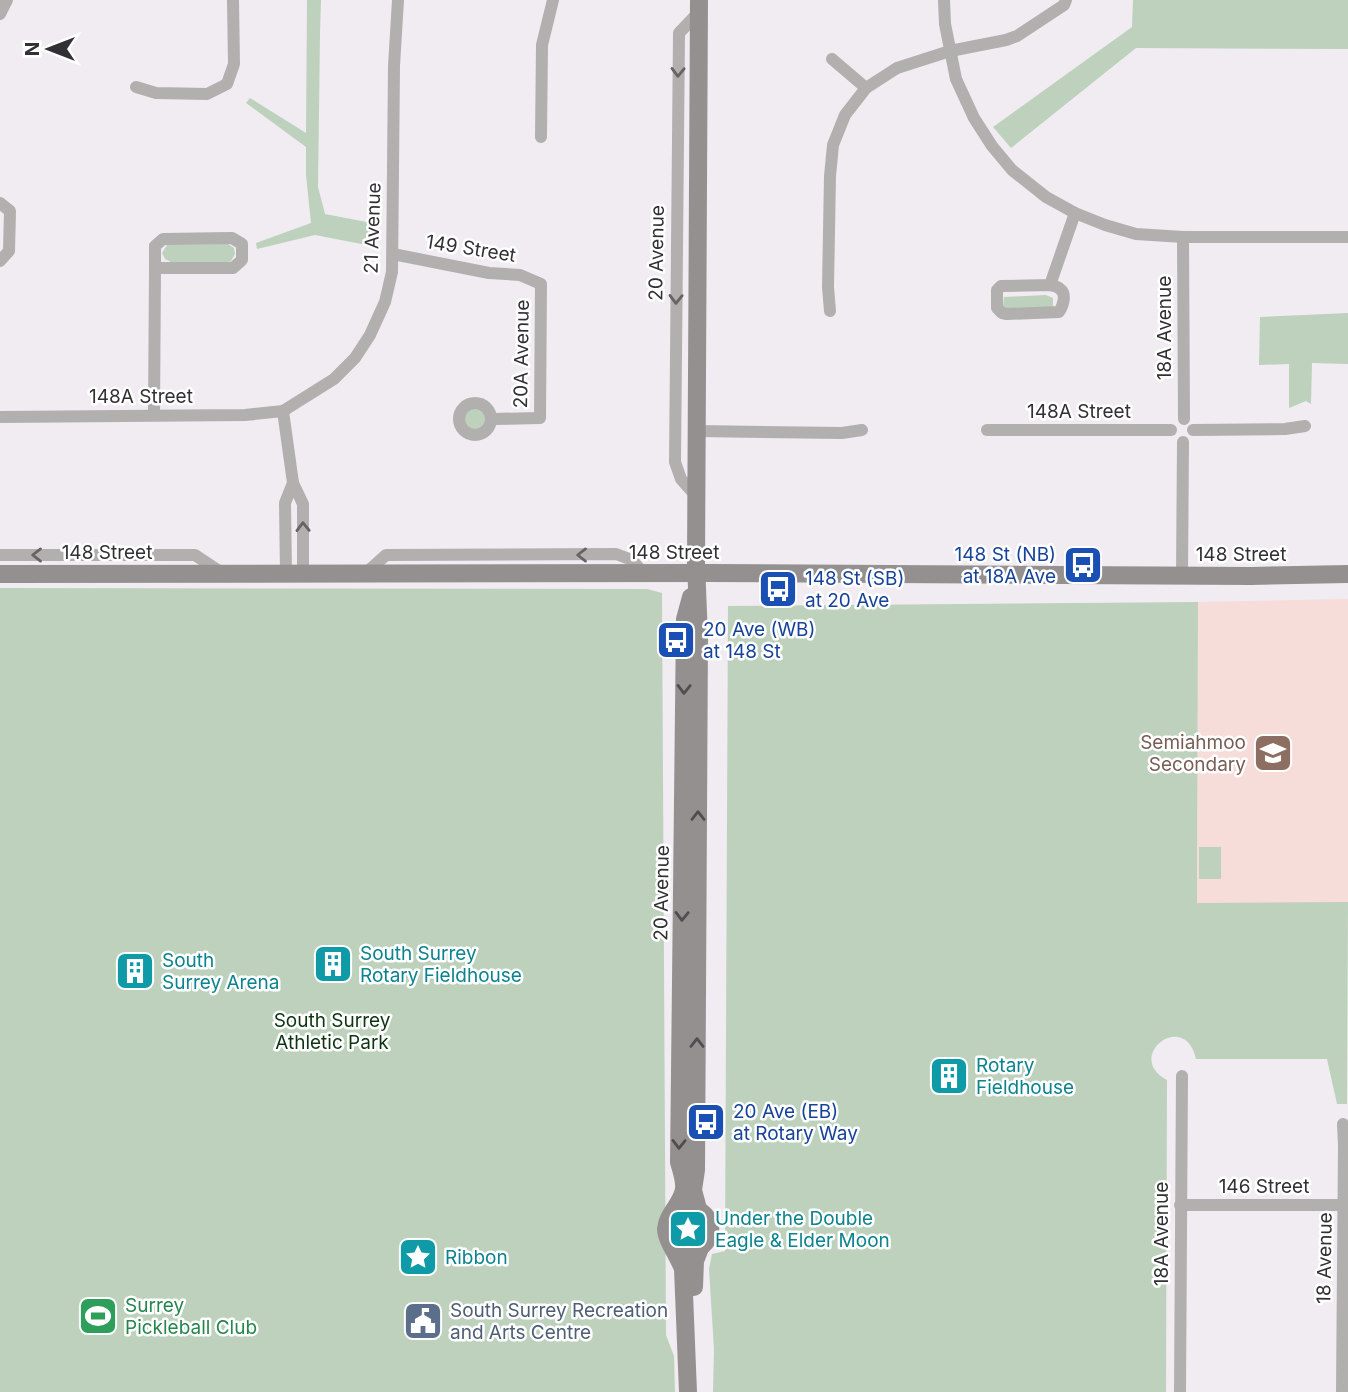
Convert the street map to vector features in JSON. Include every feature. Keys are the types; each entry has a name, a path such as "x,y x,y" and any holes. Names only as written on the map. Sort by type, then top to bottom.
{"street":[{"path":"0,14 7,0"},
{"path":"135,87 156,93 206,94 227,84 234,64 233,0"},
{"name":"21 Avenue","path":"283,411 334,379 355,358 370,335 385,302 393,254 394,66 398,0"},
{"path":"541,137 542,45 553,0"},
{"path":"944,0 945,24 956,79 974,118 1012,170 1046,197 1075,214 1136,234 1183,237 1348,237"},
{"path":"830,311 829,204 833,145 845,115 866,88 897,68 950,51 1017,36 1064,5 1066,0"},
{"name":"20 Avenue","path":"698,1209 694,1190 699,663 696,496 699,6"},
{"name":"20 Avenue","path":"696,496 681,479 675,462 675,448 679,33 699,6"},
{"path":"832,59 866,88"},
{"path":"0,203 10,211 9,251 0,261"},
{"path":"1050,285 1075,214"},
{"name":"18A Avenue","path":"1183,237 1184,419"},
{"path":"154,415 155,268 156,246 163,239 232,238 242,244 242,260 233,268 155,268"},
{"name":"149 Street","path":"393,254 489,273 520,275 541,284"},
{"name":"20A Avenue","path":"492,419 540,418 541,284"},
{"path":"1050,285 1063,293 1064,302 1059,312 1007,314 997,308 997,290 1001,286 1050,285"},
{"path":"283,411 293,483 285,503 295,572"},
{"name":"148A Street","path":"0,417 245,415 283,411"},
{"path":"1184,419 1192,424 1193,430 1191,437 1183,442 1175,439 1171,430 1174,423 1184,419"},
{"path":"1193,430 1285,429 1305,426"},
{"path":"697,430 842,433 862,430"},
{"name":"148A Street","path":"986,430 1171,430"},
{"path":"1182,575 1183,442"},
{"path":"0,555 195,555 222,573"},
{"name":"20 Avenue","path":"673,1212 684,1190 679,1162 685,619 696,573"},
{"name":"148 Street","path":"0,574 1348,574"},
{"name":"18A Avenue","path":"1180,1392 1182,1076"},
{"name":"18 Avenue","path":"1342,1392 1346,1205 1343,1124"},
{"name":"146 Street","path":"1180,1205 1346,1205"},
{"path":"688,1392 683,1269 667,1236 666,1228 673,1212 688,1206 698,1209 709,1221 711,1228 709,1236 700,1248 694,1269 696,1392"},
{"path":"671,1245 686,1252 700,1248"}],"shaded area":[{"name":"Semiahmoo Secondary","path":"1348,599 1348,903 1197,904 1198,602"}],"green space":[{"path":"307,0 321,0 318,187 325,214 377,224 377,247 315,235 257,249 256,243 311,223 306,147 246,103 250,98 306,133"},
{"path":"1133,0 1348,0 1348,49 1136,48 1011,148 993,127 1132,27"},
{"path":"228,244 234,248 235,254 227,263 171,262 165,259 162,253 167,245"},
{"path":"1046,295 1053,298 1053,306 1050,308 1003,307 1004,297"},
{"path":"1348,313 1348,364 1312,363 1311,404 1306,401 1289,408 1289,364 1259,365 1260,317"},
{"path":"474,406 482,410 486,418 482,426 474,430 466,426 462,418 466,410"},
{"name":"South Surrey Athletic Park","path":"0,588 647,589 662,593 666,1335 674,1356 675,1392 0,1392"},
{"path":"1198,602 1197,903 1348,902 1347,1104 1337,1104 1327,1059 1196,1059 1190,1044 1181,1038 1170,1037 1154,1050 1151,1060 1155,1070 1167,1080 1166,1392 713,1392 714,1349 709,1269 712,1254 725,1251 728,606"},
{"path":"1199,847 1221,847 1221,879 1199,879"},
{"path":"688,1216 697,1220 701,1229 697,1238 688,1242 679,1238 675,1229 679,1220"}],"place":[{"name":"148 St (NB) at 18A Ave","path":"1083,565"},
{"name":"148 St (SB) at 20 Ave","path":"778,589"},
{"name":"20 Ave (WB) at 148 St","path":"676,640"},
{"name":"Semiahmoo Secondary","path":"1273,753"},
{"name":"South Surrey Rotary Fieldhouse","path":"333,964"},
{"name":"South Surrey Arena","path":"135,971"},
{"name":"Rotary Fieldhouse","path":"949,1076"},
{"name":"20 Ave (EB) at Rotary Way","path":"706,1122"},
{"name":"Under the Double Eagle & Elder Moon","path":"688,1229"},
{"name":"Ribbon","path":"418,1257"},
{"name":"Surrey Pickleball Club","path":"98,1316"},
{"name":"South Surrey Recreation and Arts Centre","path":"423,1321"}]}
